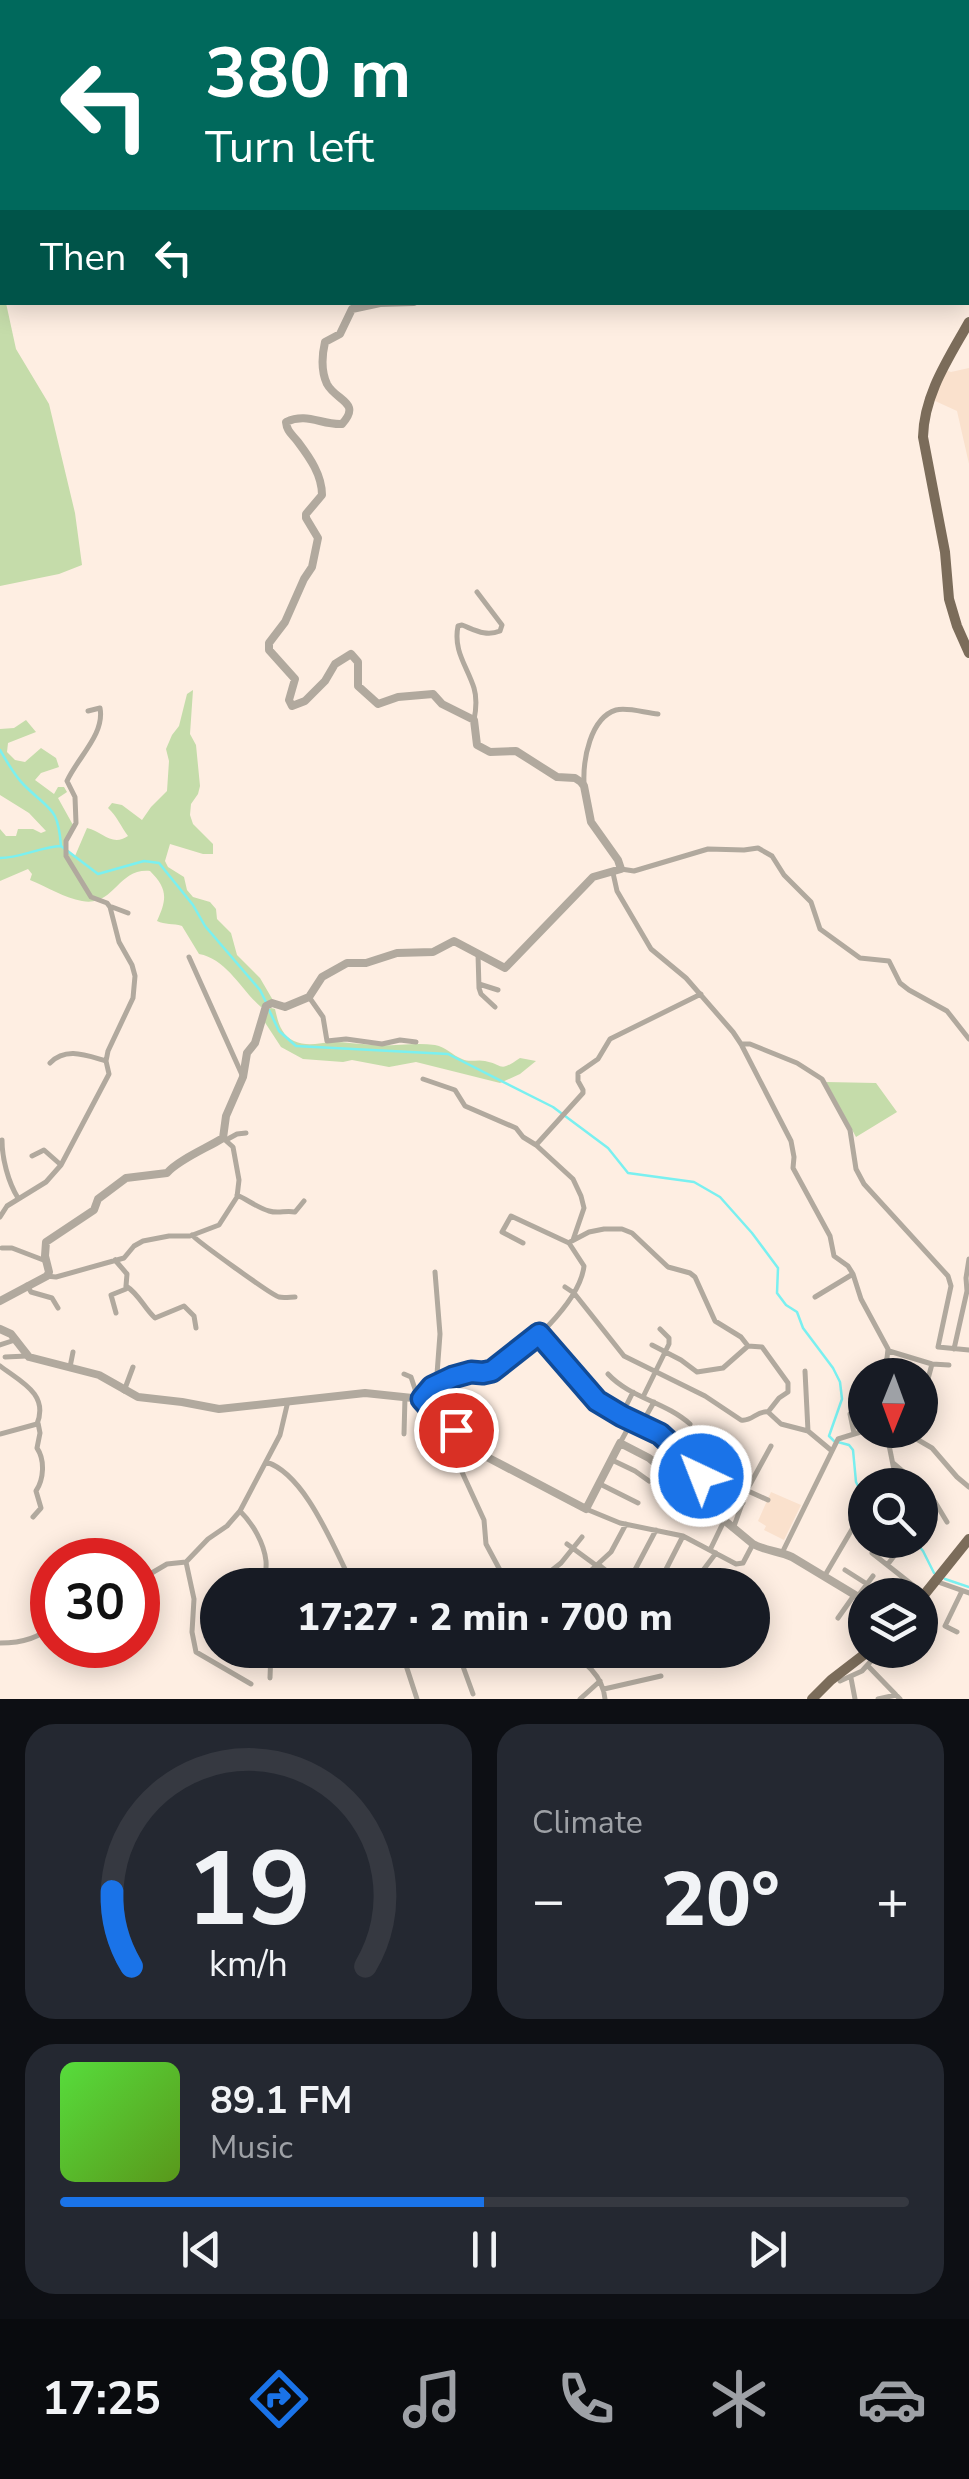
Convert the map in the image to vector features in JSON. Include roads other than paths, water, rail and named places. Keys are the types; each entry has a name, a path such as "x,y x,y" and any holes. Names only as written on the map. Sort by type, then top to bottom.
{"main road":[{"path":"969,322 932,392 923,436 949,598 969,653"},
{"path":"937,1578 968,1542"},
{"path":"812,1699 852,1668"}],"street":[{"path":"371,305 352,309 340,334 324,342 326,380 348,406 346,421 338,425 308,416 286,424 318,473 322,495 306,514 318,538 312,567 285,622 268,646 295,679 289,700 292,706 305,701 328,677 334,664 351,654 358,662 358,686 374,702 410,694 432,694 442,704 474,720"},
{"path":"477,592 502,625 495,633 458,626 459,655 475,693 477,745 490,752 516,750 557,777 575,778 584,786"},
{"path":"88,711 100,708 100,726 67,781 75,797 76,822 66,841 66,856 91,897 128,913"},
{"path":"658,714 620,709 602,719 584,758 584,786 591,822 618,860 617,891 651,949 686,978 741,1044 791,1142 793,1168 830,1236 834,1256 853,1274 861,1299 889,1351 912,1358"},
{"path":"0,1301 46,1276 56,1277 125,1257 140,1242 192,1235 219,1225 238,1196 234,1149 225,1139 226,1116 268,1005 285,1007 308,997 322,977 348,963 396,953 433,952 454,941 506,967 593,878 617,871 634,871 708,849 758,848 811,902 820,929 860,958 889,961 900,983 947,1011 969,1039"},
{"path":"0,1217 6,1207 46,1182 61,1165 109,1074 108,1051 130,1005 134,984 134,970 119,942 110,907"},
{"path":"478,954 482,994 495,1007"},
{"path":"189,957 243,1077"},
{"path":"479,984 498,990"},
{"path":"536,1145 583,1094 576,1076 598,1059 610,1039 701,994"},
{"path":"308,997 323,1016 327,1041 416,1042"},
{"path":"741,1044 750,1044 805,1067 822,1079 850,1130 856,1169 864,1184 948,1276 951,1286 937,1344 940,1349 969,1350"},
{"path":"50,1063 57,1055 72,1052 106,1061"},
{"path":"423,1079 455,1090 464,1106 516,1128 573,1179 584,1210 571,1242"},
{"path":"46,1276 46,1242 94,1210 97,1200 126,1178 167,1173 172,1162 246,1133"},
{"path":"2,1140 9,1178 18,1198"},
{"path":"32,1156 44,1150 61,1165"},
{"path":"238,1196 276,1212 295,1212 304,1201"},
{"path":"420,1399 440,1383 462,1374 492,1371 539,1334 574,1293 584,1266 571,1242 511,1216 502,1232 523,1243"},
{"path":"571,1242 604,1229 622,1229 632,1233 668,1267 695,1277 714,1320 748,1346 762,1347 788,1383 788,1392 768,1412"},
{"path":"192,1235 273,1295 295,1297"},
{"path":"0,1247 46,1262"},
{"path":"115,1260 127,1274 124,1290 110,1295 116,1313"},
{"path":"954,1350 968,1291 969,1260"},
{"path":"436,1272 440,1383"},
{"path":"815,1296 853,1274"},
{"path":"27,1285 31,1292 51,1297 58,1308"},
{"path":"126,1286 137,1293 156,1318 184,1306 194,1316 196,1328"},
{"path":"565,1287 574,1293 622,1355 705,1396 741,1420 768,1412 780,1424 835,1445"},
{"path":"0,1329 11,1334 27,1356"},
{"path":"643,1397 670,1340 660,1329"},
{"path":"539,1334 591,1395 604,1406 660,1434 700,1471 701,1476 687,1490"},
{"path":"0,1345 15,1340"},
{"path":"652,1345 699,1372 723,1368 748,1346"},
{"path":"886,1358 889,1351"},
{"path":"70,1367 73,1352"},
{"path":"8,1365 7,1357 27,1356 98,1376 138,1397 218,1409 365,1393 420,1399"},
{"path":"938,1365 949,1366"},
{"path":"0,1366 36,1394 40,1402 36,1448 42,1466 36,1490 42,1508 34,1517"},
{"path":"124,1391 133,1367"},
{"path":"806,1371 808,1432"},
{"path":"404,1374 411,1377 420,1399 484,1456 586,1510 626,1524 683,1536 734,1564 740,1564 753,1544"},
{"path":"608,1374 634,1392 678,1413 690,1424"},
{"path":"622,1416 634,1392"},
{"path":"404,1434 405,1397"},
{"path":"160,1568 186,1562 240,1511 280,1435 288,1401"},
{"path":"641,1426 654,1402"},
{"path":"586,1510 632,1421"},
{"path":"0,1434 38,1423"},
{"path":"451,1428 449,1443 484,1520 486,1544 499,1568"},
{"path":"782,1553 835,1445 848,1437"},
{"path":"620,1443 647,1456 753,1544 782,1553 848,1590"},
{"path":"733,1529 770,1446"},
{"path":"890,1448 894,1468"},
{"path":"932,1448 969,1487"},
{"path":"612,1460 648,1482"},
{"path":"266,1462 280,1467 306,1498 343,1568"},
{"path":"893,1463 899,1468"},
{"path":"454,1478 463,1474"},
{"path":"600,1484 638,1503"},
{"path":"721,1485 731,1498 743,1503"},
{"path":"748,1490 768,1500"},
{"path":"938,1508 946,1522"},
{"path":"240,1511 252,1524 266,1560 265,1568"},
{"path":"703,1568 724,1521"},
{"path":"595,1568 613,1550 626,1524"},
{"path":"636,1568 656,1530"},
{"path":"667,1568 683,1536"},
{"path":"553,1568 582,1537"},
{"path":"824,1576 848,1538"},
{"path":"570,1546 602,1568"},
{"path":"878,1558 901,1578"},
{"path":"887,1565 892,1558"},
{"path":"186,1562 194,1599 192,1632 196,1652 252,1684"},
{"path":"844,1570 857,1578"},
{"path":"938,1578 966,1592 945,1626 957,1632"},
{"path":"838,1618 848,1608"},
{"path":"0,1643 30,1638"},
{"path":"270,1668 270,1678"},
{"path":"407,1668 417,1699"},
{"path":"464,1668 473,1694"},
{"path":"588,1668 600,1681 605,1699"},
{"path":"840,1681 848,1672 861,1668"},
{"path":"870,1668 898,1697"},
{"path":"848,1672 856,1699"},
{"path":"604,1690 661,1676"},
{"path":"580,1699 600,1681"},
{"path":"878,1699 898,1697"}],"waterway":[{"path":"0,750 20,781 55,816 61,846"},
{"path":"0,858 61,846 98,874 144,861 159,863 266,1002"},
{"path":"269,1010 279,1031 296,1046 448,1054 553,1107 608,1148 628,1173 694,1182 720,1197 778,1268 777,1293 797,1312 803,1328 840,1382 842,1399 829,1436 849,1445 855,1468"},
{"path":"926,1558 934,1573"},
{"path":"945,1579 969,1587"}]}
